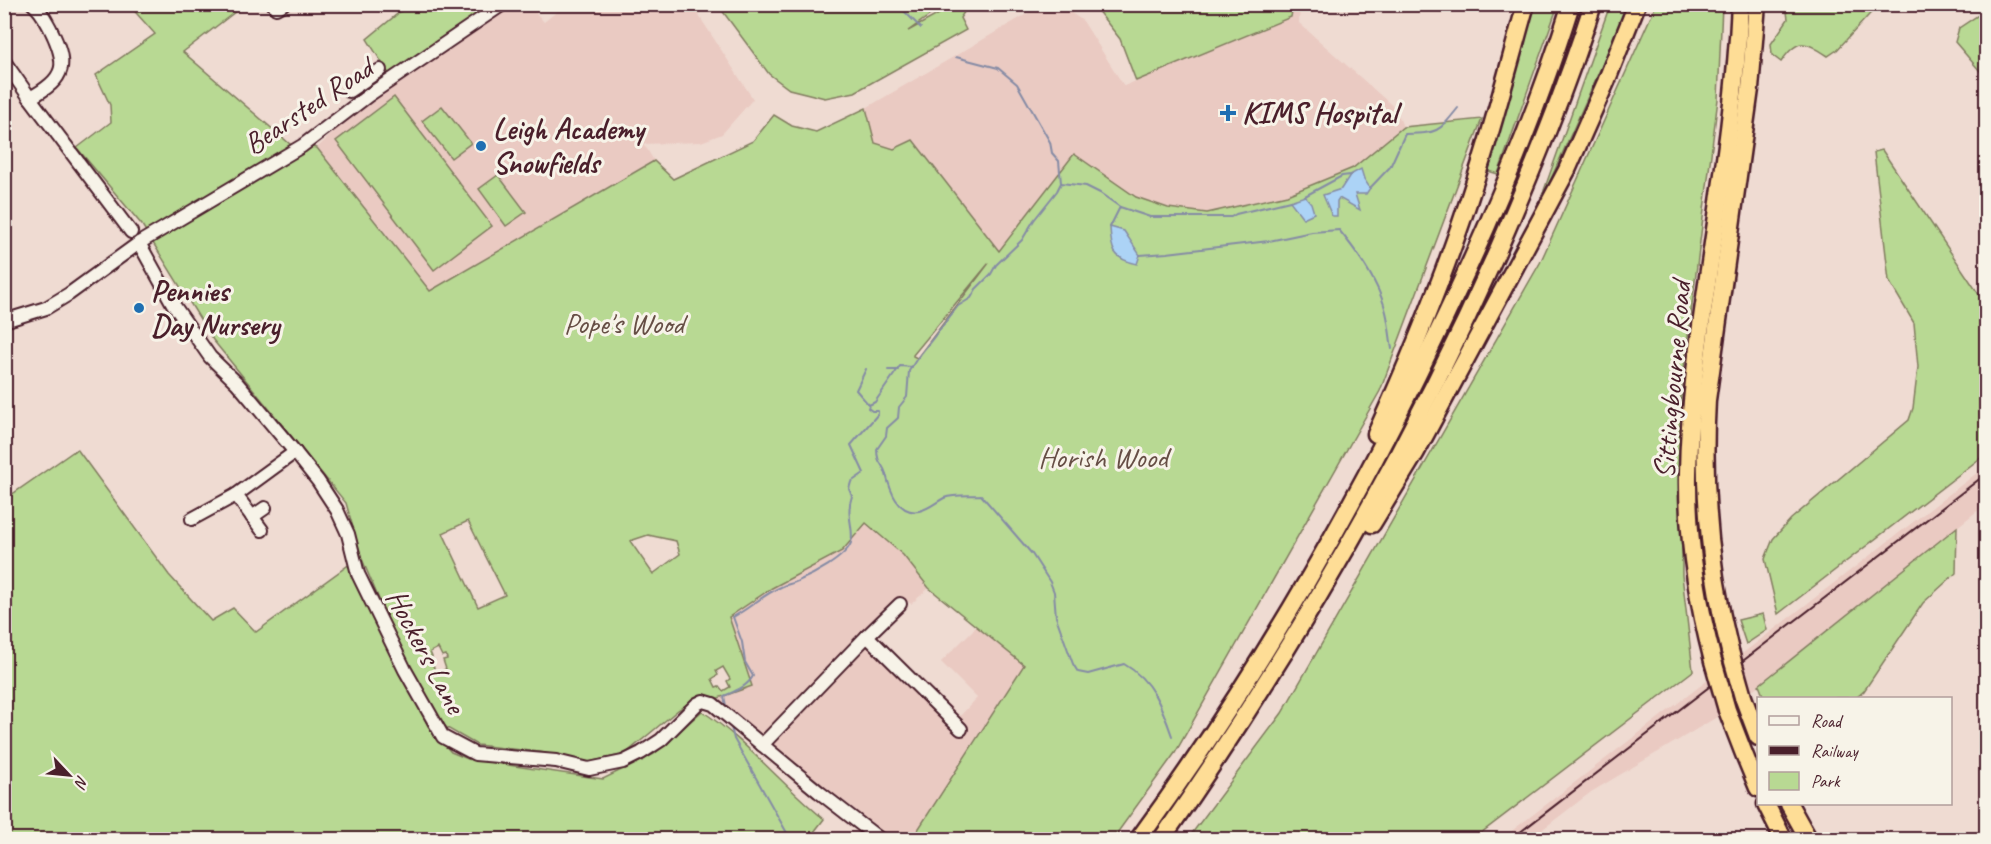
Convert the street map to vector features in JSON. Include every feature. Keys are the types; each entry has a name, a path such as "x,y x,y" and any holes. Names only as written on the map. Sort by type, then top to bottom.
{"highway":[{"path":"1354,497 1372,443 1419,334 1464,216 1492,127 1526,4"},
{"path":"1138,840 1256,667 1354,497 1426,357 1486,227 1535,108 1571,4"},
{"path":"1161,840 1264,687 1329,581 1426,403 1473,304 1539,153 1593,4"},
{"path":"1329,581 1362,540 1383,508 1416,452 1529,243 1579,144 1637,4"},
{"name":"Sittingbourne Road","path":"1740,4 1731,117 1698,346 1689,435 1689,506 1694,567 1706,637 1728,710 1757,786"},
{"name":"Sittingbourne Road","path":"1757,4 1749,99 1705,430 1708,533 1717,592 1730,651 1743,697 1757,734"},
{"path":"1766,805 1784,840"},
{"path":"1790,805 1809,840"}],"street":[{"path":"30,98 48,88 56,80 61,55 56,39 44,16 33,4"},
{"name":"Bearsted Road","path":"4,321 46,308 139,243 302,146 369,95 503,4"},
{"path":"4,61 129,225"},
{"path":"349,92 380,70"},
{"path":"361,84 369,95"},
{"name":"Hockers Lane","path":"139,243 173,304 210,357 237,383 296,452 337,510 348,534 358,574 405,670 443,737 476,754 556,761 590,769 623,762 641,753 661,740 702,701 713,704 881,840"},
{"path":"192,519 236,495 296,452"},
{"path":"236,495 262,530"},
{"path":"252,517 265,508"},
{"path":"762,745 900,604"},
{"path":"867,636 961,729"}],"shaded area":[{"path":"1300,4 1299,23 1396,109 1403,127 1353,168 1287,195 1207,213 1168,208 1136,197 1074,154 999,251 913,140 894,149 875,143 866,108 1042,5 1060,5 1083,21 1124,86 1290,17 1293,7 1290,5"},
{"name":"Leigh Academy Snowfields","path":"515,5 529,5 544,22 565,5 692,5 753,99 722,134 701,142 642,144 654,161 430,291 317,148 337,129 399,81"},
{"path":"1986,466 1986,504 1759,685 1717,717 1591,792 1530,839 1500,840"},
{"path":"866,523 903,555 929,588 911,604 901,596 763,737 713,700 752,685 729,617 772,588 842,551"},
{"path":"977,626 1025,665 912,839 893,839 770,744 876,636 960,716 977,698 941,662"}],"green space":[{"path":"1290,4 1293,6 1291,17 1136,81 1120,39 1093,5"},
{"path":"129,5 244,5 183,52 290,144 317,148 430,291 654,161 673,179 753,141 774,115 792,126 816,132 866,108 875,143 894,149 913,140 999,251 1074,154 1136,197 1168,208 1207,213 1287,195 1353,168 1403,127 1482,119 1380,391 1175,753 1112,840 912,839 1024,665 929,588 903,555 866,523 842,551 772,588 729,617 752,686 713,700 701,695 678,710 625,754 589,762 540,752 477,745 447,728 434,714 400,649 362,559 346,503 213,340 142,225 77,148 111,122 110,105 96,75 155,34","holes":["989,263 917,358 913,355","468,521 505,595 478,607 443,533","648,535 676,541 680,554 653,574 630,541","438,648 442,656 446,655 447,659 443,660 446,669 436,673 430,658 432,657 430,652","723,667 730,679 727,681 730,687 723,691 719,686 716,687 712,679 718,675 716,671"]},
{"path":"403,5 496,5 389,74 367,39 402,10"},
{"path":"718,5 916,5 930,15 908,31 941,13 936,5 969,5 960,18 966,30 855,92 825,98 789,89 769,74"},
{"path":"1535,5 1558,5 1498,174 1488,171"},
{"path":"1610,5 1629,5 1537,210"},
{"path":"1656,5 1722,5 1718,99 1681,392 1682,575 1693,671 1473,839 1187,840 1282,713 1540,263"},
{"path":"1786,5 1878,5 1837,50 1828,56 1813,47 1802,44 1792,48 1781,62 1772,55 1771,44 1788,19"},
{"path":"1986,10 1986,78 1955,42 1959,28"},
{"path":"394,97 492,226 434,270 336,141"},
{"path":"442,106 471,143 451,158 422,121"},
{"path":"1882,150 1986,305 1986,451 1983,456 1778,614 1765,559 1773,539 1791,519 1909,420 1913,408 1918,367 1914,323 1889,281 1874,152"},
{"path":"498,175 526,212 506,226 479,189"},
{"path":"77,449 169,575 211,621 233,608 256,632 350,564 428,726 451,752 468,759 603,779 654,754 702,711 749,749 824,819 811,836 815,840 5,839 4,500"},
{"path":"1957,527 1956,573 1923,603 1864,691 1857,697 1764,697 1759,685"},
{"path":"1763,614 1767,630 1746,644 1738,620"}],"water":[{"path":"1361,169 1370,188 1366,194 1355,194 1360,210 1339,198 1337,216 1332,216 1323,195 1341,189 1350,175"},
{"path":"1305,196 1311,203 1314,213 1303,218 1290,201"},
{"path":"1110,227 1124,231 1140,255 1137,264 1123,259 1115,252 1111,242"}],"waterway":[{"path":"897,4 921,28"},
{"path":"956,57 998,68 1017,84 1050,142 1052,153 1059,161 1061,183 1022,240 996,265 971,298 958,306 916,360 909,371 907,397 899,407 898,418 887,428 886,436 877,449 878,458 896,500 906,509 919,511 944,498 981,495 1032,554 1050,582 1054,592 1056,617 1078,672 1088,674 1124,664 1134,670 1155,695 1172,736"},
{"path":"1370,188 1390,167 1405,134 1436,130 1458,108"},
{"path":"1305,196 1342,176 1350,175"},
{"path":"1061,183 1086,186 1120,207 1150,217 1231,217 1290,201"},
{"path":"1110,227 1120,207"},
{"path":"1140,255 1269,241 1312,232 1339,230 1360,258 1383,301 1392,349"},
{"path":"869,405 875,402 900,366 912,367"},
{"path":"726,706 724,696 744,686 753,676 745,662 742,642 733,617 775,590 828,565 848,549 851,543 849,510 852,496 849,489 851,482 864,473 851,445 878,414 878,411 868,408 869,405 856,390 866,369"},
{"path":"888,370 898,370"},
{"path":"731,727 734,739 791,840"}],"railway":[{"path":"1510,840 1986,474"}],"place":[{"name":"KIMS Hospital","path":"1228,113"},
{"name":"Leigh Academy Snowfields","path":"481,146"},
{"name":"Pennies Day Nursery","path":"139,308"}],"park label":[{"name":"Pope's Wood","path":"624,323"},
{"name":"Horish Wood","path":"1103,457"}]}
